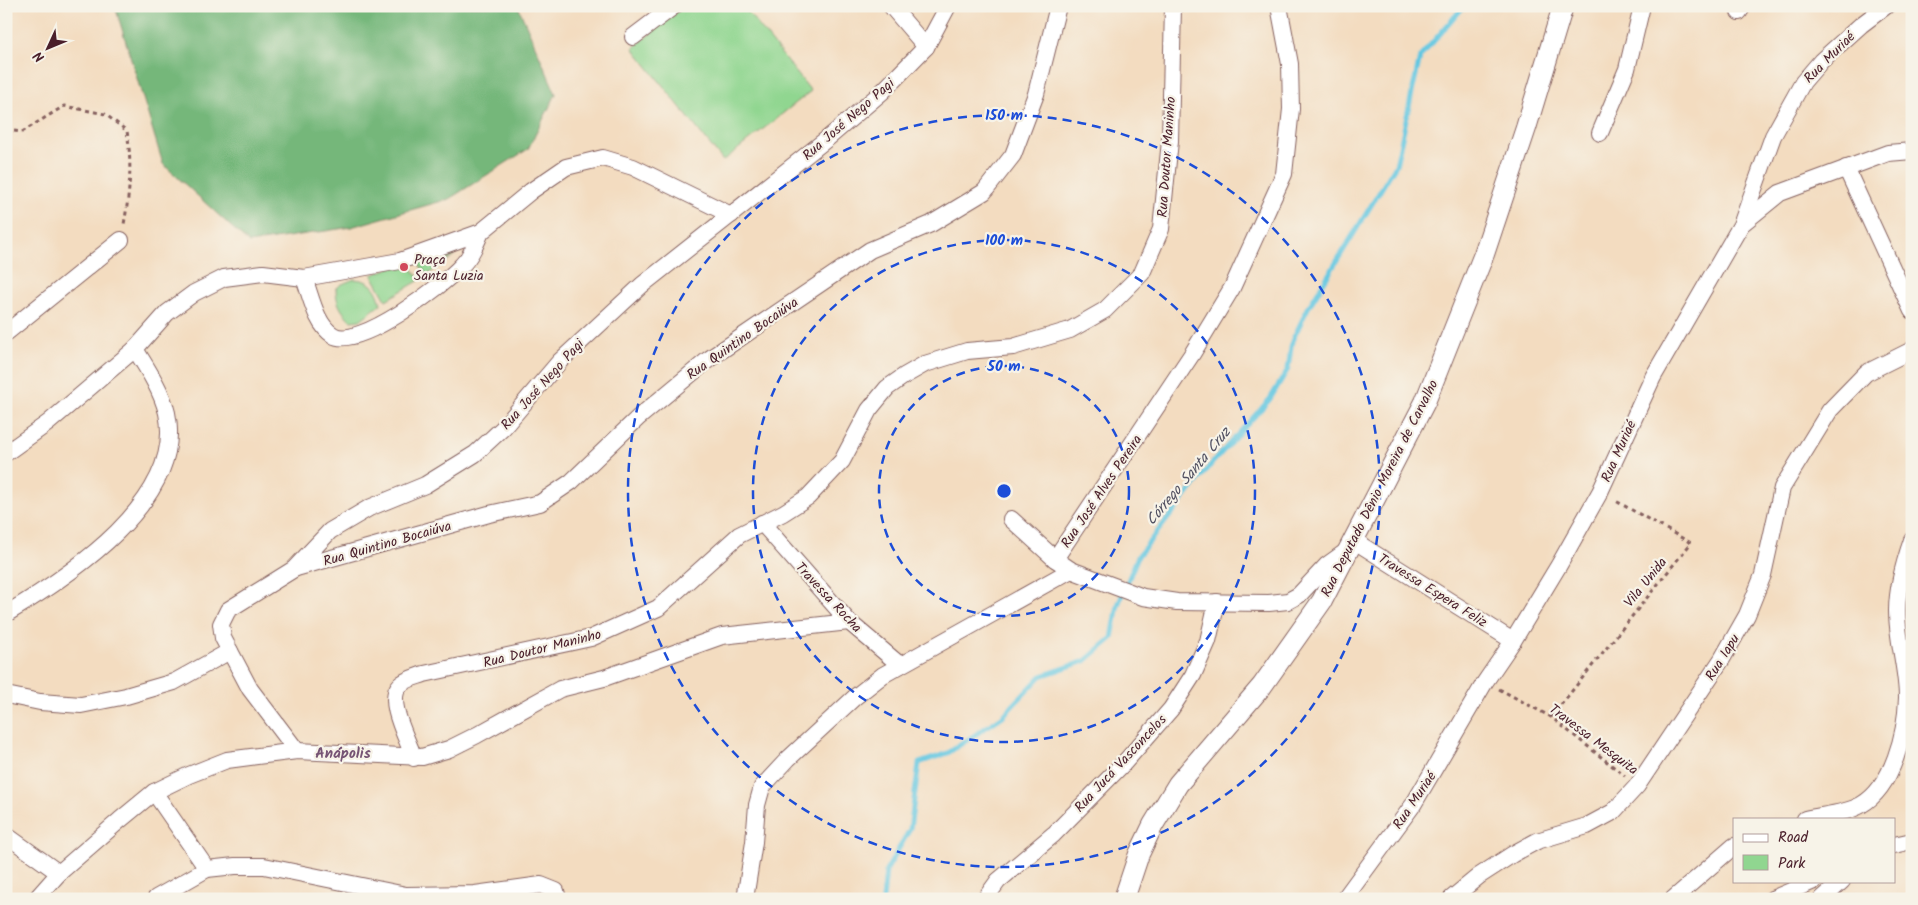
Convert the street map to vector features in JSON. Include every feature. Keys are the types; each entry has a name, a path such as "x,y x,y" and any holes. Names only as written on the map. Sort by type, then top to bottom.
{"street":[{"path":"633,37 674,6"},
{"path":"891,6 926,46"},
{"name":"Rua José Nego Pagi","path":"297,751 250,689 223,638 221,624 228,610 294,569 330,531 369,508 425,485 474,454 503,428 560,361 642,285 875,98 926,46 948,6"},
{"name":"Rua Quintino Bocaiúva","path":"294,569 489,514 540,503 571,482 639,417 709,359 870,250 931,224 984,192 1013,155 1036,94 1058,6"},
{"name":"Rua Doutor Maninho","path":"414,758 394,704 396,691 400,685 424,674 591,638 658,608 739,535 783,513 808,497 842,461 869,410 887,388 904,376 925,364 967,351 1013,347 1070,330 1105,310 1142,273 1161,229 1170,141 1173,6"},
{"name":"Rua José Alves Pereira","path":"745,899 754,842 757,805 762,787 788,759 855,697 900,665 1071,570 1055,559 1192,354 1232,288 1284,174 1291,109 1290,64 1279,6"},
{"name":"Rua Deputado Dênio Moreira de Carvalho","path":"1124,899 1153,825 1178,784 1216,737 1262,686 1322,601 1426,402 1484,254 1526,128 1563,6"},
{"path":"1600,134 1627,69 1642,6"},
{"name":"Rua Muriaé","path":"1344,899 1413,805 1485,682 1514,641 1600,492 1653,377 1741,225 1773,136 1803,82 1821,61 1861,25 1886,6"},
{"path":"1741,225 1780,193 1888,153 1912,150"},
{"path":"6,453 48,424 135,349 167,313 194,293 224,278 263,273 304,278 400,261 481,232 531,191 566,167 603,158 633,167 731,215"},
{"path":"1846,168 1912,311"},
{"path":"304,278 324,328 335,337 351,338 367,332 400,312 450,278 474,249 481,232"},
{"path":"6,333 121,240"},
{"path":"6,614 44,591 114,536 148,494 161,473 169,442 167,412 152,378 135,349"},
{"name":"Rua Iapu","path":"1451,899 1479,876 1537,841 1587,826 1613,812 1637,786 1722,658 1747,615 1763,575 1782,488 1830,410 1866,374 1912,350"},
{"path":"1011,519 1055,559"},
{"name":"Travessa Rocha","path":"762,523 849,622 900,665"},
{"path":"1809,818 1860,806 1882,786 1893,765 1898,751 1907,697 1897,611 1902,568 1912,540"},
{"path":"1071,570 1143,597 1177,602 1288,601 1299,595 1327,565 1351,544"},
{"name":"Travessa Espera Feliz","path":"1351,544 1514,641"},
{"name":"Rua Jucá Vasconcelos","path":"985,899 998,881 1054,834 1124,763 1170,708 1193,676 1208,641 1217,602"},
{"path":"36,899 60,873 154,792 226,760 297,751 414,758 449,749 560,689 629,670 722,636 849,622"},
{"path":"6,695 40,702 81,705 126,696 174,682 230,651"},
{"path":"154,792 207,869"},
{"path":"6,835 60,873"},
{"path":"1896,845 1912,841"},
{"path":"1673,899 1733,847"},
{"path":"156,898 207,869 264,866 406,895 475,894 541,885 556,891 558,899"},
{"path":"1772,899 1812,882"},
{"path":"1822,899 1841,882"}],"path":[{"path":"6,130 22,132 64,106 105,114 127,131 131,160 129,197 121,240"},
{"name":"Vila Unida","path":"1551,717 1691,543 1600,492"},
{"name":"Travessa Mesquita","path":"1485,682 1551,717 1637,786"}],"green space":[{"path":"115,6 518,6 556,94 528,149 449,199 351,227 249,243 163,164"},
{"path":"684,6 743,6 811,91 723,161 633,48"},
{"path":"450,246 455,255 427,275 415,259"},
{"path":"407,261 420,280 386,300 372,275"},
{"path":"354,279 369,283 375,289 381,304 360,320 351,321 344,314 340,306 336,289 340,285"}],"waterway":[{"name":"Córrego Santa Cruz","path":"883,899 886,871 910,829 919,763 948,753 1003,716 1041,676 1085,661 1112,638 1118,605 1138,556 1213,462 1270,399 1288,369 1292,341 1308,308 1396,165 1420,57 1464,6"}],"place":[{"name":"Praça Santa Luzia","path":"404,267"}],"district":[{"name":"Anápolis","path":"343,753"}]}
